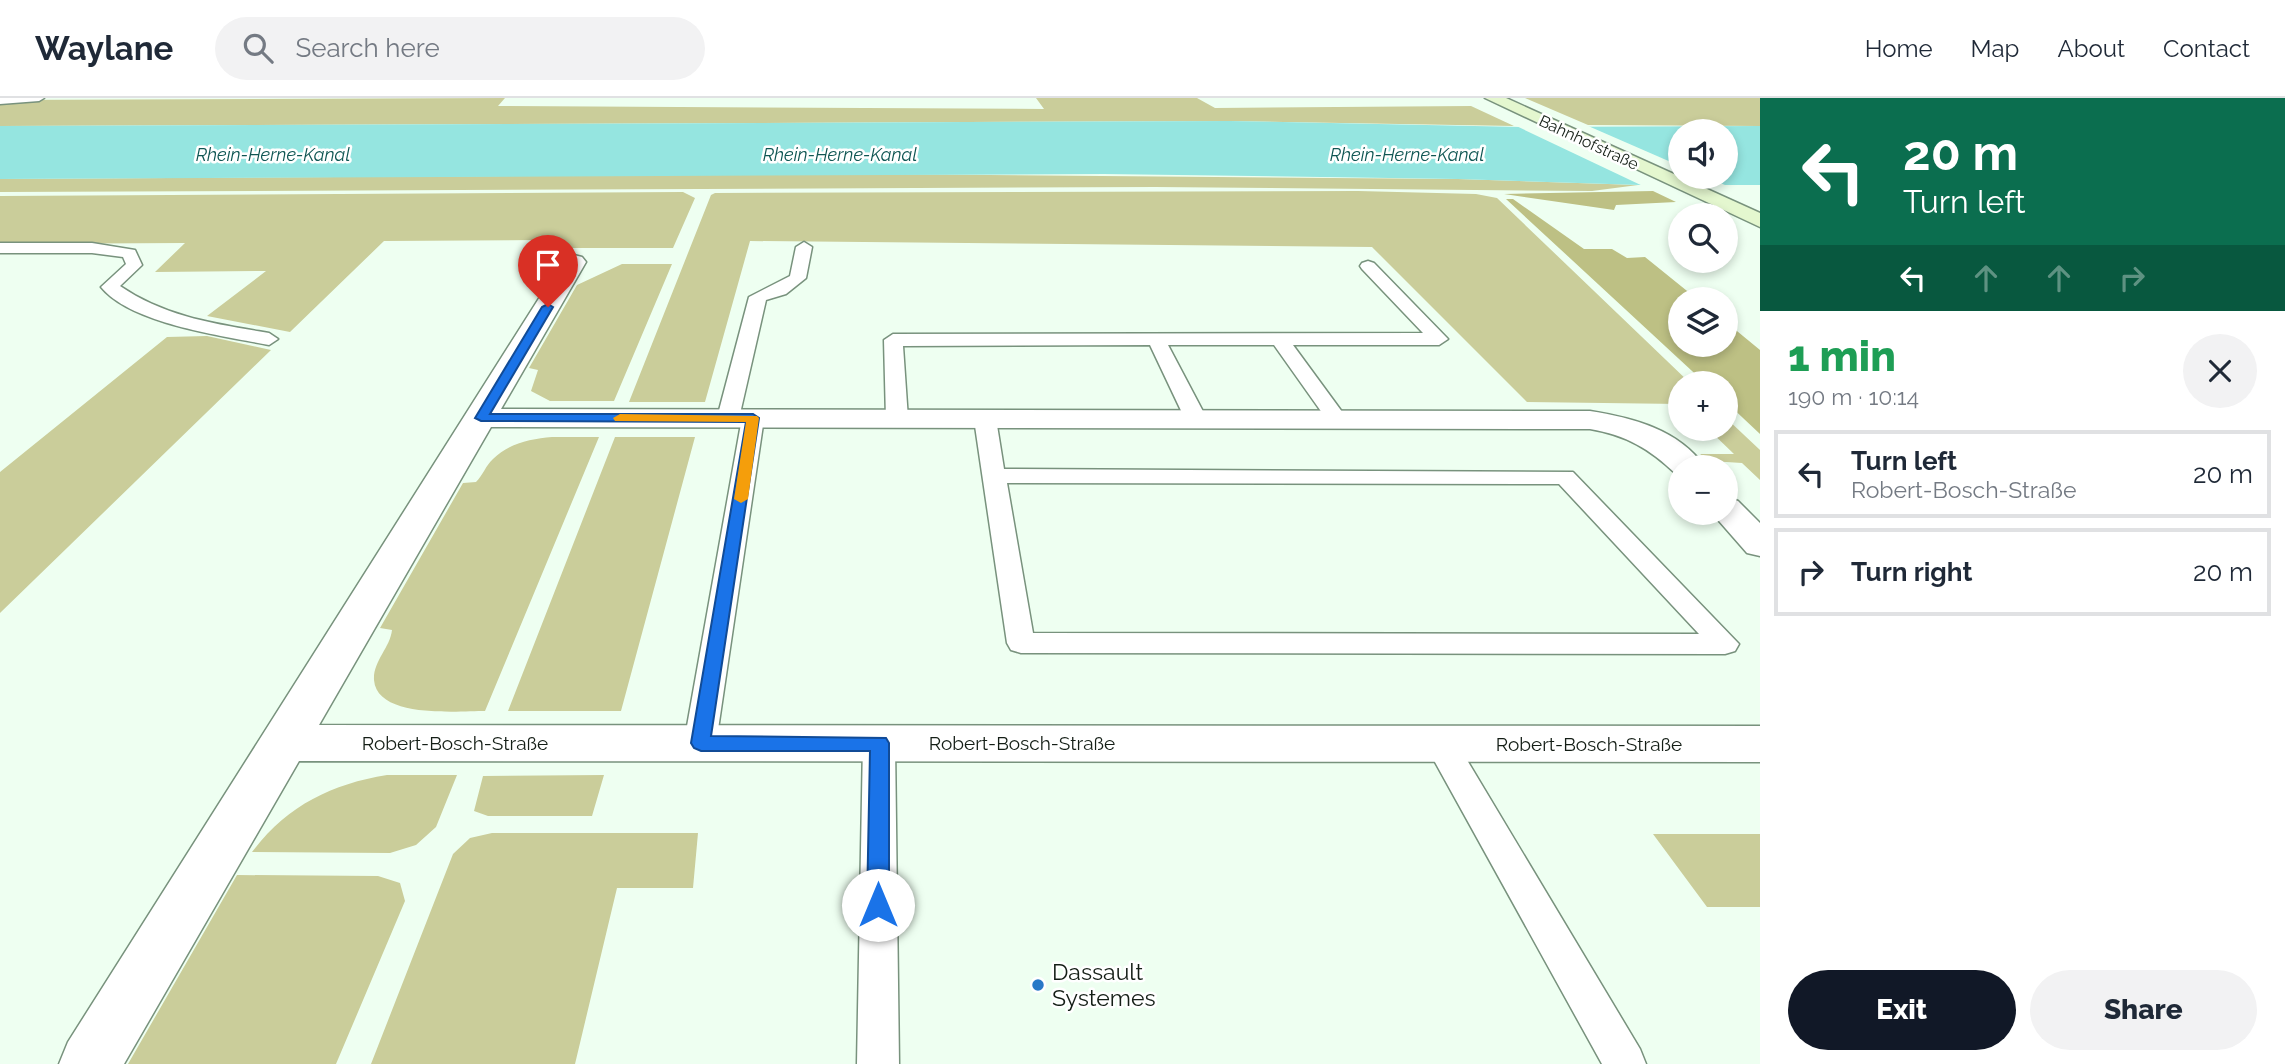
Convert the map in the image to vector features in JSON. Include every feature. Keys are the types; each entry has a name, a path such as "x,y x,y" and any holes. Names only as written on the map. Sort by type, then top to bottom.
{"main road":[{"name":"Bahnhofstraße","path":"1493,98 1760,221"}],"street":[{"path":"90,1064 575,262"},
{"path":"481,418 1590,420 1630,426 1659,440 1675,455"},
{"path":"1738,521 1760,545"},
{"name":"Robert-Bosch-Straße","path":"285,743 1760,744"}],"lane":[{"path":"0,101 39,98"},
{"path":"701,743 740,418 758,297 780,290 798,278 804,247"},
{"path":"0,248 92,248 129,253 134,265 109,288 133,305 175,320 269,339"},
{"path":"897,419 893,340 1439,339 1368,266"},
{"path":"1156,339 1196,419"},
{"path":"1279,339 1337,420"},
{"path":"985,419 994,477 1021,643 1725,644 1565,477 994,477"},
{"path":"878,1064 879,743"},
{"path":"1441,744 1625,1064"}],"green space":[{"path":"505,98 498,106 1044,109 1036,98 1197,98 1215,108 1471,106 1514,126 1230,121 0,126 0,100"},
{"path":"1525,98 1760,98 1760,126 1738,126 1738,119 1668,119 1668,125 1588,125"},
{"path":"869,174 1458,179 1638,185 1592,191 1155,187 0,192 0,179"},
{"path":"1358,191 1476,194 1497,198 1677,371 1668,371 1668,404 1527,402 1372,247 750,241 705,402 629,402 711,195"},
{"path":"1653,191 1676,202 1616,205 1614,210 1504,194"},
{"path":"683,192 695,198 673,248 540,248 544,240 384,241 290,332 207,316 266,271 155,272 185,243 0,244 0,196"},
{"path":"1506,199 1513,199 1584,249 1612,249 1627,258 1645,257 1682,287 1668,287 1668,349"},
{"path":"622,264 672,264 614,401 550,401 531,391 538,370 529,368 577,285"},
{"path":"1738,332 1760,350 1760,434 1738,413 1738,371 1692,371 1677,357 1738,357"},
{"path":"207,336 271,350 0,613 0,472 167,337"},
{"path":"1738,429 1760,450 1760,480 1742,463 1738,463 1738,455 1700,454 1734,454 1720,441 1738,441"},
{"path":"552,437 599,437 485,711 420,710 389,701 379,693 374,680 376,667 392,630 380,628 463,483 476,482 491,461 506,449 528,441"},
{"path":"615,437 695,437 621,711 508,711"},
{"path":"387,775 457,775 436,827 416,845 390,853 252,852 280,822 312,800 347,784"},
{"path":"604,775 592,816 488,816 474,811 483,776"},
{"path":"492,833 698,833 693,888 617,888 575,1064 371,1064 453,854 470,838"},
{"path":"1653,834 1760,834 1760,907 1707,907"},
{"path":"237,875 378,876 400,883 405,901 336,1064 128,1064"}],"water":[{"name":"Rhein-Herne-Kanal","path":"1230,121 1522,127 1668,126 1668,185 1104,174 0,179 0,126"},
{"path":"1738,126 1760,126 1760,185 1738,185"}],"pier":[{"path":"1579,122 1668,161 1668,188 1647,188 1510,123"}],"slow traffic":[{"path":"620,418 753,418 741,499"}],"place":[{"name":"Dassault Systemes","path":"1038,985"}],"route":[{"path":"548,307 481,418 753,418 701,743 879,743 878,905"}]}
